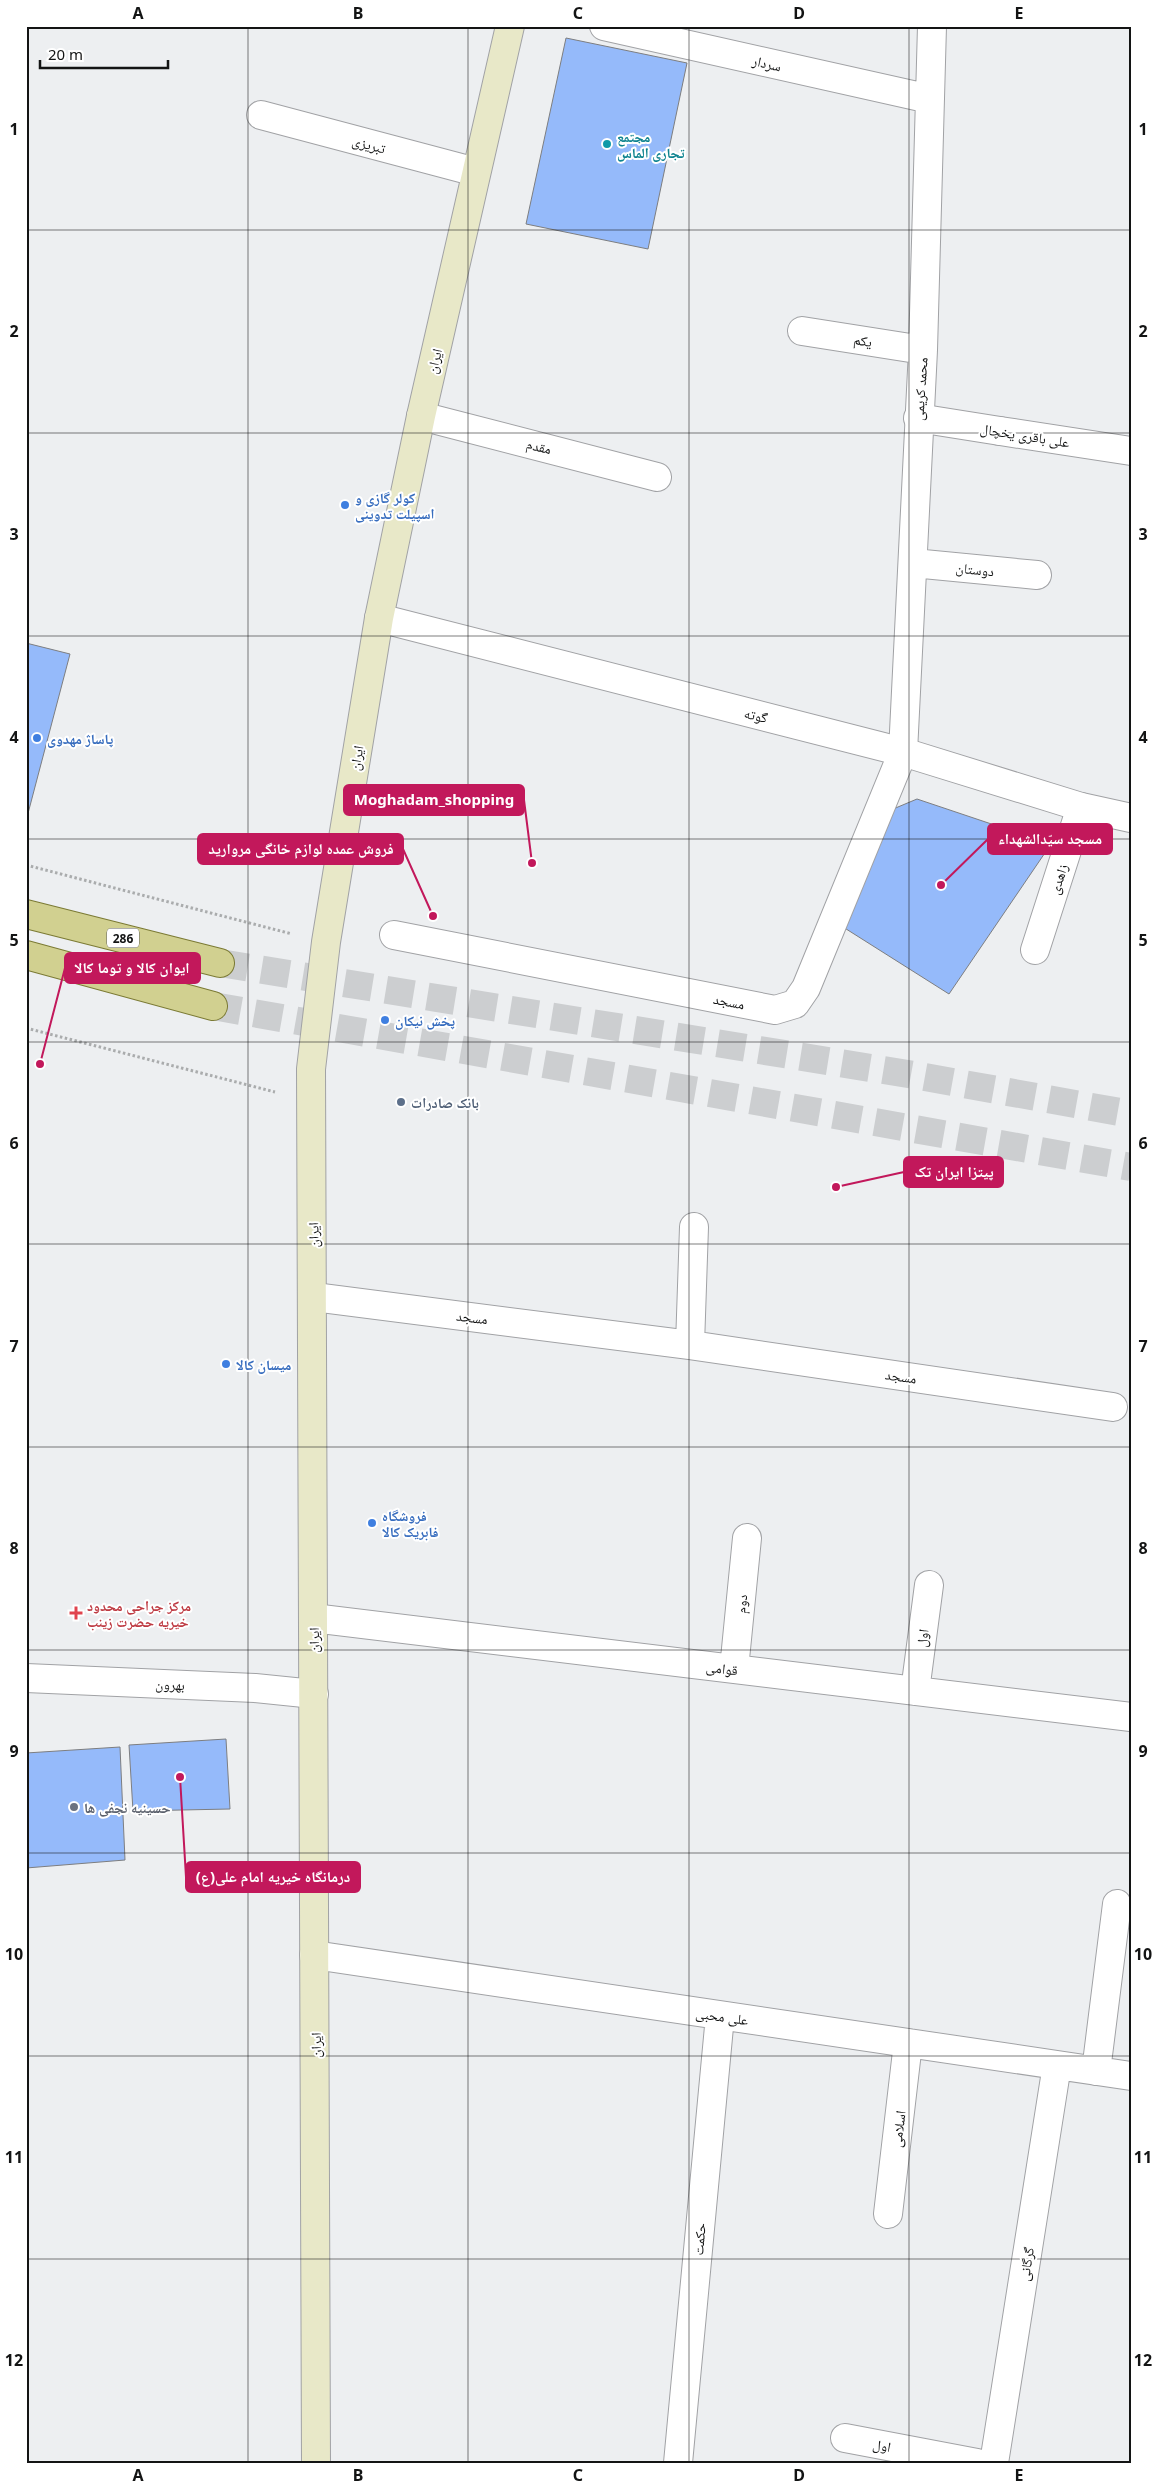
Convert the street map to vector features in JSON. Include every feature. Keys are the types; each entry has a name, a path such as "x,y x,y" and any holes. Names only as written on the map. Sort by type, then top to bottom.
{"main road":[{"name":"ایران","path":"316,2463 312,1069 326,942 379,618 421,416 510,26"},
{"name":"286","path":"26,914 220,963"},
{"path":"26,955 213,1006"}],"street":[{"name":"سردار","path":"604,26 930,99"},
{"name":"محمد کریمی","path":"903,752 913,563 918,418 923,350 932,26"},
{"name":"تبریزی","path":"262,115 476,172"},
{"name":"یکم","path":"802,331 923,350"},
{"name":"مقدم","path":"421,416 658,477"},
{"name":"علی باقری یخچال","path":"918,418 1131,451"},
{"name":"دوستان","path":"913,563 1037,575"},
{"name":"گوته","path":"379,618 903,752 1081,807 1131,818"},
{"name":"مسجد","path":"394,935 775,1010 795,1004 806,988 903,752"},
{"name":"زاهدی","path":"1035,950 1081,807"},
{"path":"690,1345 694,1227"},
{"name":"مسجد","path":"314,1297 690,1345 1113,1407"},
{"name":"دوم","path":"734,1669 747,1538"},
{"name":"اول","path":"915,1691 929,1585"},
{"name":"قوامی","path":"313,1618 1131,1717"},
{"name":"بهرون","path":"26,1678 255,1688 314,1694"},
{"path":"1096,2071 1117,1904"},
{"name":"علی محبی","path":"314,1955 1131,2076"},
{"name":"حکمت","path":"678,2463 720,2016"},
{"name":"اسلامی","path":"888,2214 908,2043"},
{"name":"گرگانی","path":"994,2463 1057,2065"},
{"name":"اول","path":"845,2438 977,2463"}],"path":[{"path":"26,866 326,942"},
{"path":"26,1028 312,1102"}],"building":[{"name":"مجتمع تجاری الماس","path":"566,38 687,63 648,249 526,224"},
{"name":"پاساژ مهدوی","path":"26,643 70,654 26,821"},
{"path":"917,799 1051,844 949,994 843,927 886,812"},
{"path":"226,1739 230,1809 133,1811 129,1745"},
{"name":"حسینیه نجفی ها","path":"120,1747 125,1860 26,1868 26,1753"}],"tunnel":[{"path":"220,963 908,1074 1131,1114"},
{"path":"213,1006 1131,1167"}],"place":[{"name":"مجتمع تجاری الماس","path":"607,144"},
{"name":"کولر گازی و اسپیلت تدوینی","path":"345,505"},
{"name":"پاساژ مهدوی","path":"37,738"},
{"name":"Moghadam_shopping","path":"532,863"},
{"name":"مسجد سیّدالشهداء","path":"941,885"},
{"name":"فروش عمده لوازم خانگی مروارید","path":"433,916"},
{"name":"پخش نیکان","path":"385,1020"},
{"name":"ایوان کالا و توما کالا","path":"40,1064"},
{"name":"بانک صادرات","path":"401,1102"},
{"name":"پیتزا ایران تک","path":"836,1187"},
{"name":"میسان کالا","path":"226,1364"},
{"name":"فروشگاه فابریک کالا","path":"372,1523"},
{"name":"مرکز جراحی محدود خیریه حضرت زینب","path":"76,1613"},
{"name":"درمانگاه خیریه امام علی(ع)","path":"180,1777"},
{"name":"حسینیه نجفی ها","path":"74,1807"}]}
